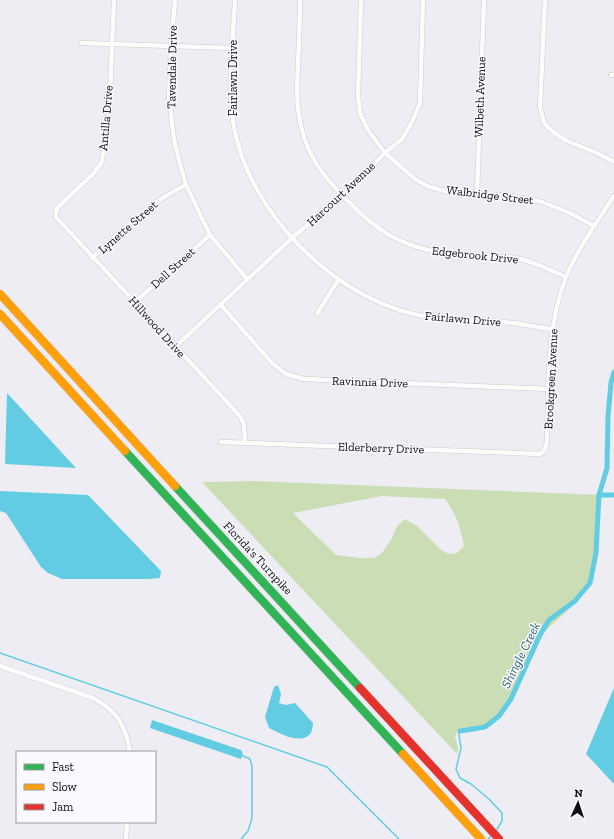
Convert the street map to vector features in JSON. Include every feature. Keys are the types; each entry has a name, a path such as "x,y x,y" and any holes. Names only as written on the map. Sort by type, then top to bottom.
{"highway":[{"name":"Florida's Turnpike","path":"0,294 499,839"},
{"name":"Florida's Turnpike","path":"0,314 481,839"}],"street":[{"name":"Antilla Drive","path":"56,217 56,211 59,206 92,175 101,164 106,142 109,116 114,0"},
{"name":"Tavendale Drive","path":"175,0 171,46 170,96 174,140 186,185 210,234 248,280"},
{"name":"Fairlawn Drive","path":"234,0 231,96 234,127 239,150 247,169 268,209 307,254 338,280 383,305 443,319 502,322 552,329"},
{"name":"Edgebrook Drive","path":"300,0 296,97 299,116 304,136 313,158 342,195 380,230 392,237 417,247 445,254 515,258 529,261 566,277"},
{"name":"Walbridge Street","path":"361,0 358,95 360,113 368,130 385,153 414,179 427,186 448,192 512,196 542,202 570,213 594,226"},
{"name":"Harcourt Avenue","path":"176,347 292,238 342,195 385,153 402,139 420,104 423,0"},
{"name":"Wilbeth Avenue","path":"477,194 484,0"},
{"path":"545,0 540,107 544,122 553,132 567,141 597,153 614,162"},
{"path":"82,43 232,48"},
{"name":"Lynette Street","path":"92,258 146,209 170,193 186,185"},
{"name":"Brookgreen Avenue","path":"540,454 544,452 548,440 552,329 559,301 566,277 578,252 614,196"},
{"name":"Hillwood Drive","path":"56,217 92,258 135,302 240,416 244,424 245,442"},
{"name":"Dell Street","path":"135,302 210,234"},
{"path":"317,314 338,280"},
{"name":"Ravinnia Drive","path":"221,305 272,363 286,374 304,379 549,389"},
{"name":"Elderberry Drive","path":"221,442 540,454"},
{"path":"0,666 93,698 105,704 123,724 128,738 130,751"},
{"path":"126,839 127,823"}],"green space":[{"path":"255,481 600,495 597,551 590,578 584,591 576,602 534,643 521,681 514,693 500,712 485,726 478,729 462,727 458,731 455,736 458,748 457,754 202,482","holes":["382,496 445,499 460,527 463,540 464,546 457,553 449,554 441,550 417,526 405,519 397,526 392,538 382,553 374,558 336,555 293,513"]}],"water":[{"path":"7,393 76,468 5,464"},
{"path":"0,491 88,495 161,571 160,578 62,579 48,573 41,567 6,513 0,511"},
{"path":"278,685 281,694 279,703 286,705 295,703 313,723 311,733 307,737 290,737 269,728 265,717 274,687"},
{"path":"614,688 614,784 586,754"},
{"path":"152,720 241,750 243,754 241,759 150,728"}],"waterway":[{"name":"Shingle Creek","path":"460,731 485,727 499,716 511,699 540,635 549,620 575,601 590,583 596,553 599,495 607,468 608,416 611,383 614,372"},
{"path":"599,495 614,495"},
{"path":"0,653 327,767 399,839"},
{"name":"Shingle Creek","path":"460,731 459,735 461,748 456,769 460,778 471,784 489,799 502,813 502,821 496,831"},
{"path":"241,839 248,831 252,818 252,766 250,759 243,756"},
{"name":"Shingle Creek","path":"488,839 492,835"}],"traffic: fast":[{"path":"125,451 403,754"},
{"path":"175,486 360,688"}],"traffic: slow":[{"path":"0,294 175,486"},
{"path":"0,314 125,451"},
{"path":"403,754 481,839"}],"traffic: jam":[{"path":"360,688 499,839"}]}
